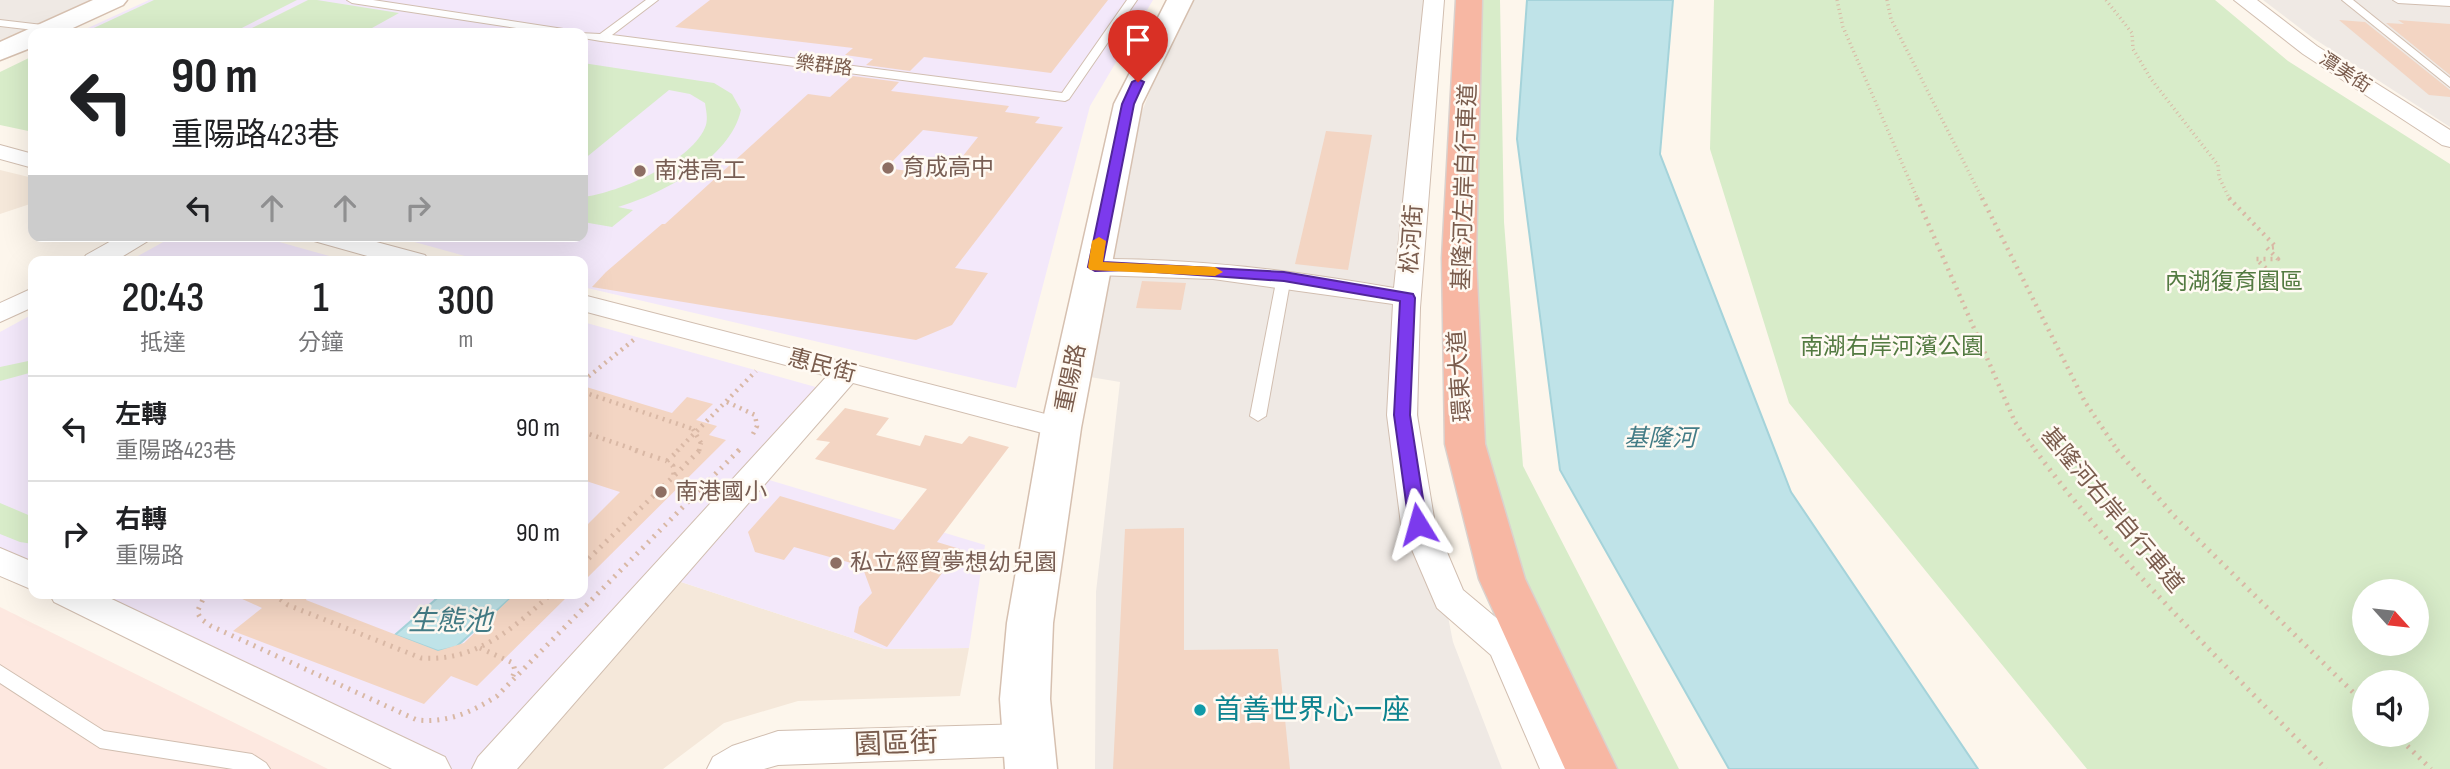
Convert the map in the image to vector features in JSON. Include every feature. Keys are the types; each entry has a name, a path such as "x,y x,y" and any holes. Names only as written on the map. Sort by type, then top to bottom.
{"highway":[{"name":"環東大道","path":"1469,0 1461,80 1461,134 1465,164 1456,302 1456,388 1468,463 1510,605 1586,769"},
{"name":"環東大道","path":"1469,0 1459,258 1465,444 1502,579 1591,769"}],"street":[{"path":"53,28 114,0"},
{"name":"重陽路","path":"1029,755 1025,699 1030,623 1060,428 1128,104 1180,0"},
{"name":"松河街","path":"1434,0 1407,298 1402,415 1418,524 1449,598 1505,646 1560,769"},
{"name":"潭美街","path":"2244,0 2310,50 2450,140"},
{"path":"0,52 28,39"},
{"path":"0,152 28,160"},
{"path":"104,256 128,242"},
{"path":"344,242 392,256"},
{"path":"1095,267 1127,266 1284,277 1407,298"},
{"path":"0,314 28,299"},
{"name":"惠民街","path":"588,304 1060,428"},
{"path":"492,769 847,372"},
{"path":"0,561 28,575"},
{"path":"78,599 430,769"},
{"name":"園區街","path":"727,769 746,758 778,748 1029,755"}],"lane":[{"path":"352,0 537,28"},
{"path":"601,38 653,0"},
{"name":"樂群路","path":"588,36 1065,97 1132,0"},
{"path":"2347,0 2450,84"},
{"path":"2398,0 2450,2"},
{"path":"0,23 28,30"},
{"path":"1258,416 1284,277"},
{"path":"0,673 100,739 252,763 260,769"}],"path":[{"name":"基隆河右岸自行車道","path":"1837,0 1843,26 2015,422 2060,485 2158,594 2326,769"},
{"path":"1887,0 1891,19 2085,402 2123,459 2174,516 2352,692"},
{"path":"2106,0 2132,33 2133,49 2151,79 2218,165 2217,179 2238,209 2276,247 2267,248 2278,258 2256,259 2272,274"},
{"path":"588,373 636,337"},
{"path":"667,461 756,371"},
{"path":"588,394 692,429 701,443 699,452 665,488 588,559"},
{"path":"203,599 197,612 204,622 416,720 440,721 455,718 484,705 508,685 754,434 757,426 755,415 727,402"},
{"path":"588,434 667,461 673,466 674,476"},
{"path":"280,599 288,605 421,658 434,660 458,656 481,647 512,630 546,599"},
{"path":"481,647 516,666 508,685"},
{"path":"2408,747 2431,769"}],"shaded area":[{"path":"0,0 91,0 0,40"},
{"path":"149,0 1153,0 1090,106 1016,388 588,288 588,256 465,256 415,242 588,242 588,28 88,28"},
{"path":"1192,0 1430,0 1414,149 1420,474 1453,642 1502,769 1095,769 1096,592 1120,382 1084,376 1132,137 1178,20"},
{"path":"2263,0 2450,0 2450,127 2313,38"},
{"path":"0,170 28,177 28,205 0,214"},
{"path":"163,242 279,242 329,256 138,256"},
{"path":"28,317 28,588 0,575 0,332"},
{"name":"南港國小","path":"588,323 830,391 492,769 430,769 53,599 588,599"},
{"name":"私立經貿夢想幼兒園","path":"766,479 985,545 969,648 885,649 675,580"},
{"path":"675,580 885,649 969,648 960,696 798,701 724,723 663,769 506,769"},
{"path":"0,607 328,769 0,769"}],"green space":[{"path":"154,0 297,0 242,28 94,28"},
{"path":"308,0 399,13 372,28 252,28"},
{"path":"1471,0 1500,0 1504,222 1523,466 1679,769 1594,769 1526,585 1476,434"},
{"path":"1714,0 2215,0 2288,61 2450,164 2450,769 2087,769 1789,403 1710,149"},
{"path":"28,58 28,131 0,125 0,72"},
{"path":"588,64 714,83 732,94 741,110 734,128 723,144 692,172 654,193 618,207 633,210 612,227 588,223 588,196 615,189 653,173 687,151 699,138 706,125 705,103 690,94 669,90 588,156"},
{"path":"28,361 28,373 0,381 0,367"},
{"path":"0,503 28,515 28,543 0,534"}],"water":[{"name":"基隆河","path":"1527,0 1673,0 1660,154 1791,492 1978,769 1729,769 1560,470 1517,139"},
{"name":"生態池","path":"436,599 510,599 456,647 438,651 395,635"}],"building":[{"path":"710,0 1108,0 1051,73 924,57 910,71 866,65 873,59 845,55 853,48 675,27"},
{"path":"2339,20 2365,22 2450,90 2450,97 2429,95"},
{"path":"2398,20 2450,24 2450,75 2386,23 2404,24"},
{"name":"育成高中","path":"853,76 899,82 891,91 1009,106 1005,112 1040,117 1035,123 1063,127 955,268 988,273 952,325 916,340 592,287 808,94 830,97","holes":["923,130 978,137 947,176 886,168"]},
{"path":"1326,131 1372,135 1348,270 1295,264"},
{"path":"1142,281 1186,283 1181,310 1136,308"},
{"path":"588,388 672,413 687,397 713,404 696,420 717,426 709,435 726,440 588,577 588,524 620,492 588,482"},
{"path":"845,408 889,418 876,435 920,446 925,435 962,444 969,436 1009,447 937,542 960,549 887,647 854,632 859,607 872,593 862,566 794,547 784,560 755,552 748,532 780,496 894,530 927,489 815,459 830,442 816,440"},
{"name":"首善世界心一座","path":"1184,528 1184,650 1278,649 1290,769 1113,769 1125,529"},
{"path":"242,599 306,599 438,651 464,643 510,599 565,599 477,686 451,676 424,704 233,631 262,608"}],"slow traffic":[{"path":"1099,241 1095,267 1127,266 1215,272"}],"place":[{"name":"育成高中","path":"888,168"},
{"name":"南港高工","path":"640,171"},
{"name":"南港國小","path":"661,492"},
{"name":"私立經貿夢想幼兒園","path":"836,563"},
{"name":"首善世界心一座","path":"1200,710"}],"route":[{"path":"1138,82 1128,104 1095,267 1127,266 1284,277 1407,298 1402,415 1418,524"}],"park label":[{"name":"內湖復育園區","path":"2234,282"},
{"name":"南湖右岸河濱公園","path":"1892,347"}]}
